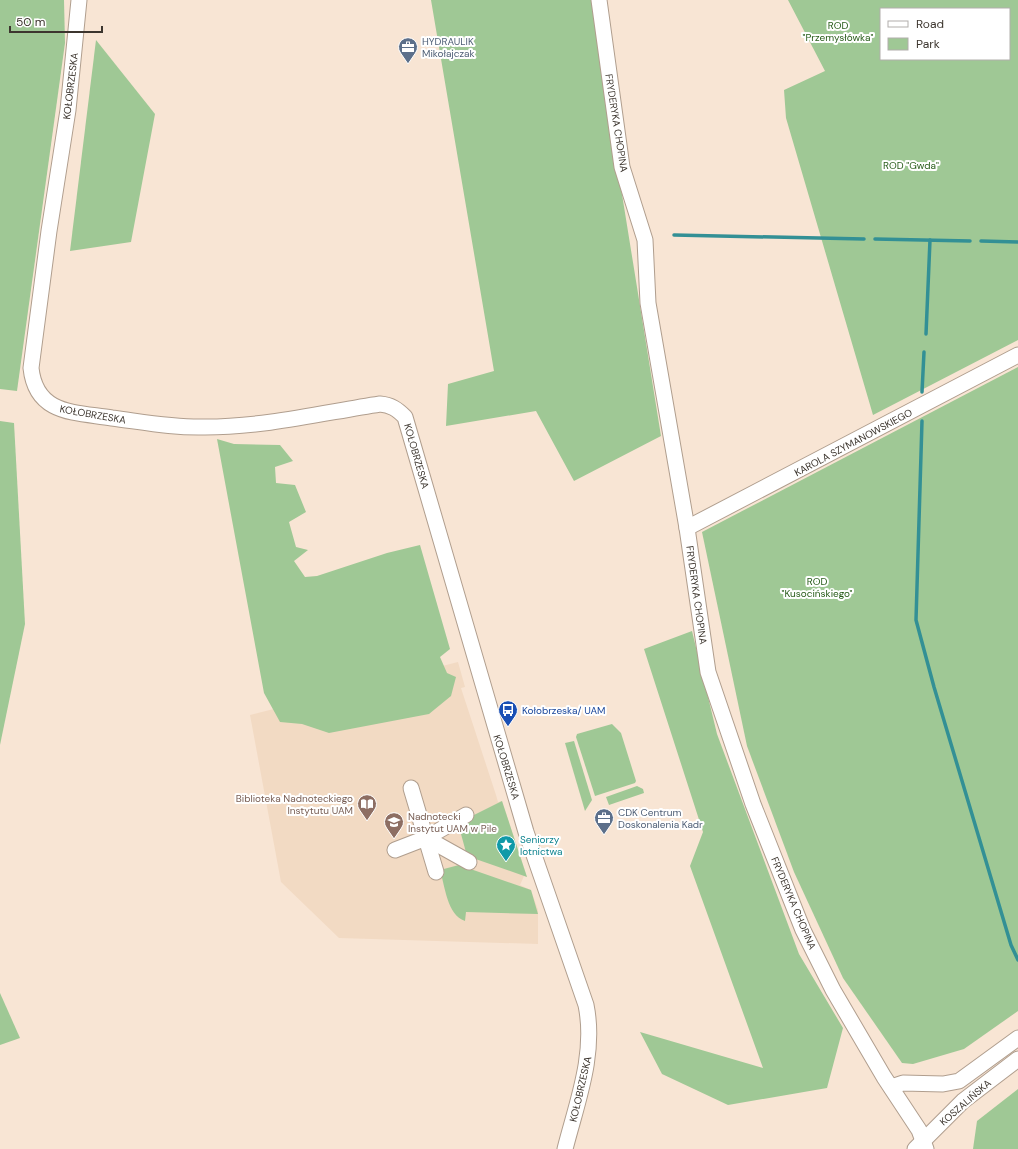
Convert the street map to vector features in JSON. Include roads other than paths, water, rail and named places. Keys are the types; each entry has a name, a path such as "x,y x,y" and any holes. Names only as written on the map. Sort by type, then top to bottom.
{"street":[{"name":"KOŁOBRZESKA","path":"79,0 68,110 49,231 32,368 32,379 37,391 49,404 71,412 173,426 204,427 256,425 380,404 390,405 405,417 526,832 586,1005 590,1035 588,1057 565,1149"},
{"name":"FRYDERYKA CHOPINA","path":"599,0 622,166 645,240 648,303 687,528 708,672 752,804 807,937 833,990 884,1077 919,1130 921,1146"},
{"name":"KAROLA SZYMANOWSKIEGO","path":"687,528 1018,355"},
{"path":"411,788 436,872"},
{"path":"395,850 426,838 466,816"},
{"path":"426,838 469,862"},
{"path":"891,1087 903,1083 943,1084 959,1082 1018,1038"},
{"name":"KOSZALIŃSKA","path":"921,1146 963,1102 1018,1059"}],"waterway":[{"path":"674,235 864,239"},
{"path":"875,239 970,241"},
{"path":"926,334 930,240"},
{"path":"981,241 1018,242"},
{"path":"922,392 924,352"},
{"path":"922,421 916,620 934,687 1011,945 1018,960"}],"place":[{"name":"HYDRAULIK Mikołajczak","path":"408,64"},
{"name":"Kołobrzeska/ UAM","path":"508,727"},
{"name":"Biblioteka Nadnoteckiego Instytutu UAM","path":"367,821"},
{"name":"CDK Centrum Doskonalenia Kadr","path":"604,835"},
{"name":"Nadnotecki Instytut UAM w Pile","path":"394,839"},
{"name":"Seniorzy lotnictwa","path":"506,862"}],"park label":[{"name":"ROD \"Przemysłówka\"","path":"838,30"},
{"name":"ROD \"Gwda\"","path":"911,165"},
{"name":"ROD \"Kusocińskiego\"","path":"817,586"}]}
